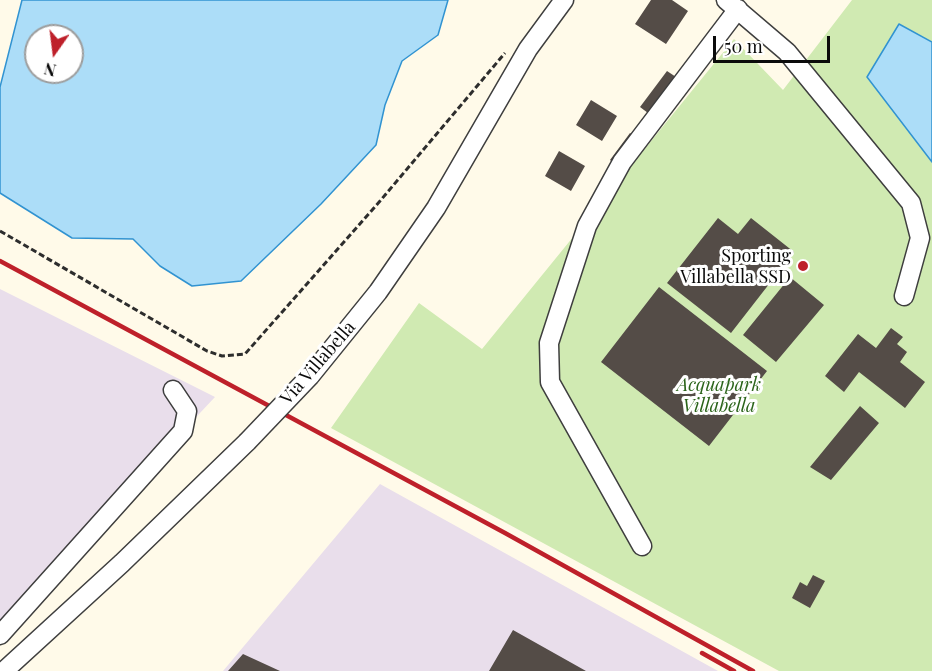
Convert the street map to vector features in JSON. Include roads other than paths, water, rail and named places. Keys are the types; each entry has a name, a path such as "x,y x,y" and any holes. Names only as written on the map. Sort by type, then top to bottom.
{"street":[{"name":"Via Villabella","path":"4,671 122,563 247,442 310,376 378,292 436,208 528,49 564,0"},
{"path":"642,546 550,382 549,343 587,226 622,162 732,4 787,52 910,203 920,238 904,296"},
{"path":"0,635 183,430 187,411 173,390"}],"water":[{"path":"22,0 448,0 438,35 402,61 385,105 376,145 321,204 241,281 192,286 160,266 133,239 72,238 0,193 0,87"},
{"path":"899,24 932,42 932,162 867,77"}],"railway":[{"path":"0,261 505,533 753,671"},
{"path":"702,653 734,671"}],"place":[{"name":"Sporting Villabella SSD","path":"803,266"}],"park label":[{"name":"Acquapark Villabella","path":"719,395"}]}
